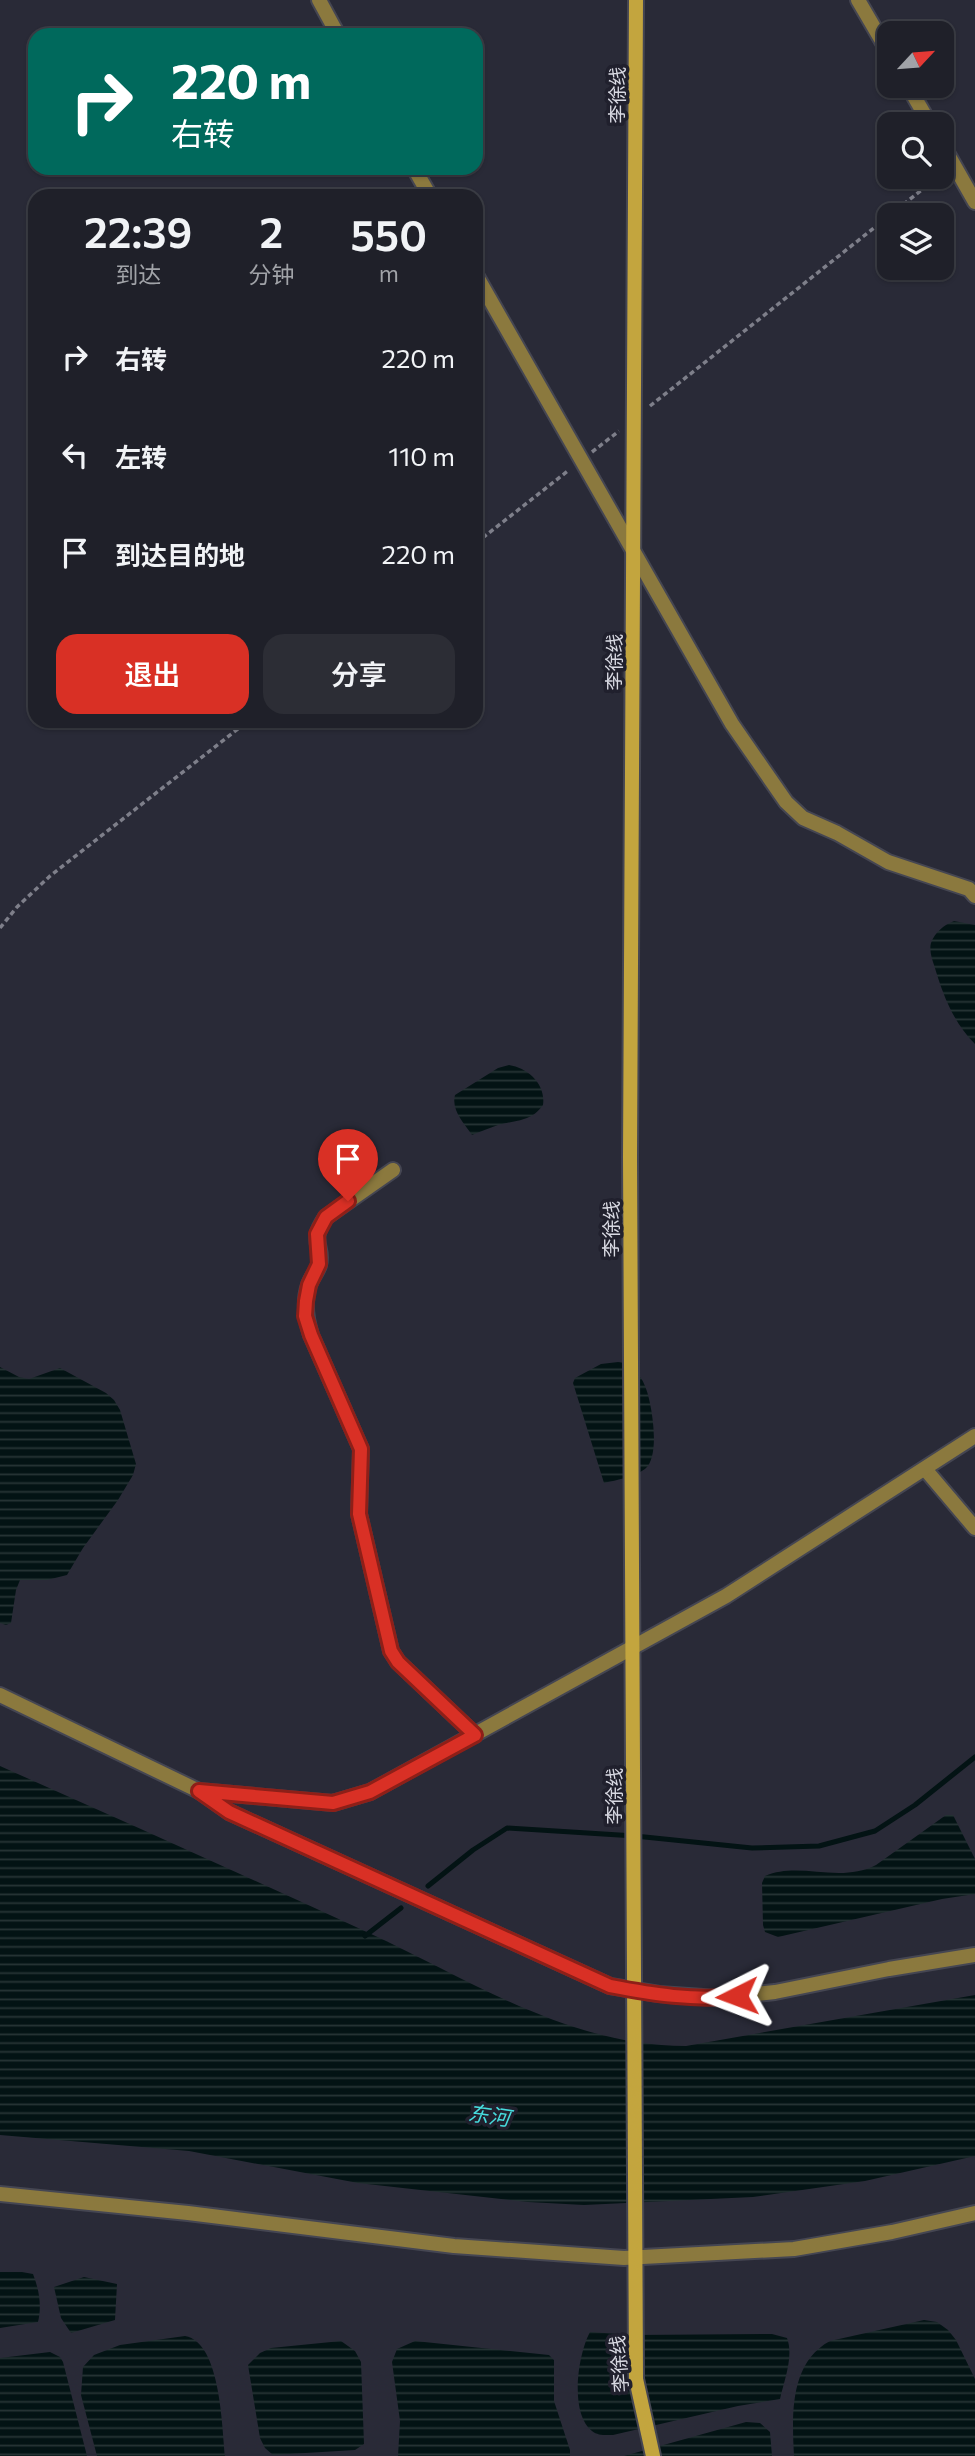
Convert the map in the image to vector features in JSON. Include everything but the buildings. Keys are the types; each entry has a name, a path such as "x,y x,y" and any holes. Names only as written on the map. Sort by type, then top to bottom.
{"main road":[{"name":"李徐线","path":"636,0 630,1157 636,2379 653,2456"}],"street":[{"path":"319,0 334,28"},
{"path":"858,0 877,32"},
{"path":"954,165 975,202"},
{"path":"483,287 732,724 793,811 888,862 969,889 975,895"},
{"path":"393,1170 326,1217 316,1241 319,1264 309,1285 305,1316 361,1449 359,1514 391,1651 407,1671 475,1735"},
{"path":"199,1791 333,1803 370,1792 726,1596 975,1436"},
{"path":"925,1469 975,1528"},
{"path":"0,1695 199,1791 229,1812 610,1986 659,1994 718,1998 775,1992 975,1955"},
{"path":"0,2194 188,2213 454,2246 624,2258 794,2249 892,2232 975,2213"}],"path":[{"path":"906,203 924,189"},
{"path":"645,410 877,226"},
{"path":"483,538 624,427"},
{"path":"0,928 17,907 50,876 239,728"}],"water":[{"path":"954,921 975,925 975,1044 967,1036 950,1007 930,949 935,935"},
{"path":"509,1065 529,1073 534,1078 542,1090 543,1105 533,1115 472,1135 457,1111 455,1095 498,1068"},
{"path":"618,1362 634,1370 645,1386 654,1429 653,1453 650,1463 641,1472 604,1483 573,1383 575,1378 601,1364"},
{"path":"0,1367 29,1379 60,1368 106,1393 120,1410 136,1464 133,1475 118,1500 67,1575 47,1580 20,1580 11,1623 6,1625 0,1623"},
{"name":"东河","path":"0,1766 369,1933 522,2007 601,2035 643,2043 686,2046 975,1995 975,2156 865,2181 753,2197 584,2205 528,2202 358,2183 189,2151 0,2135"},
{"path":"946,1815 953,1815 975,1859 975,1894 942,1899 778,1937 765,1932 762,1883 765,1876 792,1871 848,1873 862,1870 876,1865"},
{"path":"0,2272 33,2274 39,2298 38,2322 0,2328"},
{"path":"84,2277 117,2284 115,2320 71,2333 61,2318 54,2287"},
{"path":"924,2320 937,2322 948,2330 956,2340 975,2379 975,2456 794,2456 796,2392 807,2363 817,2351 830,2341"},
{"path":"590,2332 633,2335 772,2334 787,2338 789,2360 780,2399 613,2435 597,2434 585,2422 578,2398 579,2368"},
{"path":"185,2336 197,2342 206,2353 213,2369 221,2407 225,2456 97,2456 81,2395 83,2367 94,2355 120,2345"},
{"path":"341,2341 355,2351 361,2362 364,2444 355,2450 273,2455 265,2448 260,2438 248,2365 260,2353 271,2348"},
{"path":"415,2341 549,2355 554,2360 554,2401 570,2456 398,2456 400,2421 392,2362 397,2349"},
{"path":"50,2352 60,2357 63,2362 87,2456 0,2456 0,2358"},
{"path":"746,2422 760,2423 770,2432 772,2456 624,2456"}],"waterway":[{"path":"428,1886 473,1850 507,1828 635,1836 752,1848 819,1846 875,1831 915,1805 975,1757"},
{"path":"365,1936 401,1908"}],"route":[{"path":"348,1201 326,1217 317,1234 320,1260 309,1285 305,1316 361,1449 359,1514 391,1651 398,1662 443,1708 475,1735 370,1792 333,1803 199,1791 229,1812 610,1986 688,1997 737,1996"}]}
